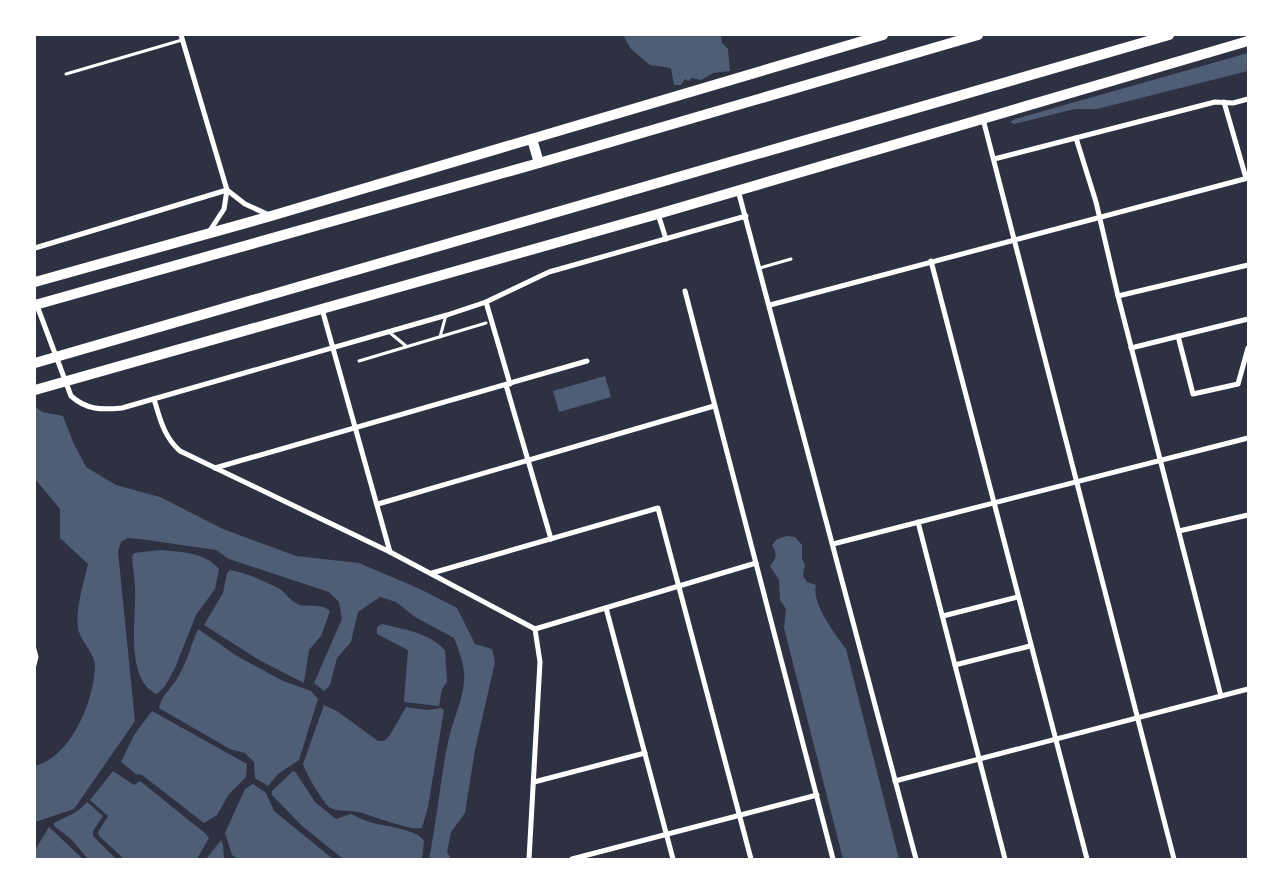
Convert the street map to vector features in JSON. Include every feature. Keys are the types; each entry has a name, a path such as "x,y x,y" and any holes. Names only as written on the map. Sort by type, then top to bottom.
{"main road":[{"path":"35,282 271,216 883,35"},
{"path":"35,306 539,163 957,38 978,35"},
{"path":"35,363 1169,35"},
{"path":"35,390 658,214 1248,41"},
{"path":"532,139 539,163"}],"street":[{"path":"182,38 227,190 224,209 209,233"},
{"path":"994,159 1215,102 1248,99"},
{"path":"770,305 1097,216 1247,178 1224,102"},
{"path":"983,119 1174,859"},
{"path":"1076,138 1096,202 1097,216 1220,696"},
{"path":"227,190 245,204 271,216"},
{"path":"35,248 227,190"},
{"path":"738,190 916,859"},
{"path":"658,214 666,239"},
{"path":"35,300 71,396 80,404 93,409 110,409 154,399 447,315 486,302 550,272 746,216"},
{"path":"931,261 1086,859"},
{"path":"1118,296 1248,265"},
{"path":"686,291 714,406 833,859"},
{"path":"486,302 528,461 551,539"},
{"path":"322,308 390,552"},
{"path":"1131,348 1248,319"},
{"path":"1178,336 1193,394 1238,384 1248,348"},
{"path":"215,468 587,361"},
{"path":"154,399 170,442 180,451 432,573 535,629 756,563"},
{"path":"378,504 714,406"},
{"path":"833,544 1248,438"},
{"path":"432,573 658,508 751,859"},
{"path":"1179,531 1248,515"},
{"path":"918,522 1005,859"},
{"path":"943,616 1018,598"},
{"path":"606,608 673,859"},
{"path":"529,859 540,662 535,629"},
{"path":"956,665 1030,646"},
{"path":"895,781 1248,689"},
{"path":"534,782 644,753"},
{"path":"572,859 593,856 816,795"}],"lane":[{"path":"66,74 182,38"},
{"path":"760,268 790,259"},
{"path":"440,337 447,315"},
{"path":"359,361 486,323"},
{"path":"389,332 406,346"},
{"path":"35,649 37,657 35,665"}],"water":[{"path":"623,35 721,35 722,43 728,49 730,71 713,73 701,80 691,78 689,81 685,79 681,85 674,85 671,68 650,65 631,49"},
{"path":"1248,53 1248,71 1097,109 1075,109 1014,124 1010,122 1015,119"},
{"path":"605,376 611,397 559,412 553,391"},
{"path":"35,406 42,412 63,416 73,442 86,467 116,485 160,497 223,529 296,556 359,563 420,589 457,608 475,644 492,649 495,662 475,750 465,813 451,832 447,852 451,859 429,859 448,742 464,682 463,665 454,638 415,617 396,602 380,597 358,612 351,642 337,658 330,685 324,691 314,683 342,619 339,602 329,592 229,559 216,550 140,539 128,538 121,542 118,551 135,721 74,809 35,822 35,766 48,761 70,740 85,711 94,680 95,666 93,656 79,633 77,620 88,564 60,538 60,509 35,479"},
{"path":"787,536 795,537 802,545 802,559 805,564 803,576 807,582 816,585 815,592 820,609 846,649 899,859 843,859 784,628 786,609 780,600 779,580 770,566 776,556 772,545 777,539"},
{"path":"160,550 184,552 200,556 213,563 219,569 215,589 196,615 175,668 165,686 157,694 147,687 137,665 134,637 135,589 132,557 134,553"},
{"path":"230,570 254,577 278,588 297,604 319,606 330,611 321,636 309,650 304,683 259,660 204,625 223,593 227,573"},
{"path":"382,624 424,635 445,650 447,682 442,689 439,706 404,702 408,650 377,634 377,627"},
{"path":"198,629 237,656 283,681 311,691 318,699 299,760 278,774 268,786 255,778 254,762 245,753 230,749 159,708 162,700 181,671"},
{"path":"324,705 337,711 378,741 384,741 390,735 406,707 427,710 441,708 444,710 428,807 422,828 402,826 358,812 335,810 326,805 314,787 303,764"},
{"path":"152,711 247,764 246,777 229,794 217,815 204,823 142,775 136,774 121,762 134,735"},
{"path":"113,771 134,785 140,781 206,834 209,838 197,859 124,859 99,836 98,832 108,816 90,800"},
{"path":"293,771 315,802 336,819 351,814 373,823 409,831 421,837 424,841 422,859 343,859 301,825 272,795 272,791"},
{"path":"253,784 266,793 274,811 333,859 238,859 232,855 225,833 245,789"},
{"path":"87,802 103,816 93,831 93,836 116,859 88,859 71,839 54,826 54,823 76,812"},
{"path":"49,827 83,859 35,859 35,850"},
{"path":"221,840 224,859 206,859"}]}
